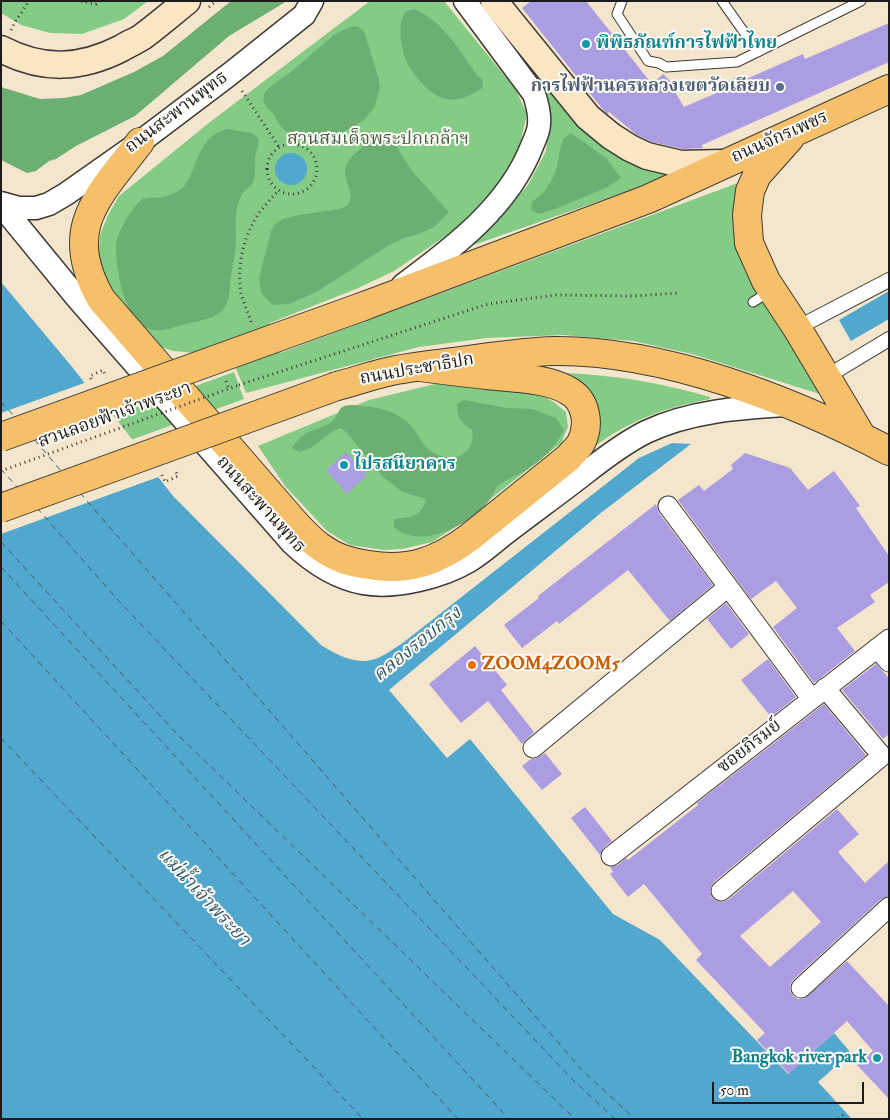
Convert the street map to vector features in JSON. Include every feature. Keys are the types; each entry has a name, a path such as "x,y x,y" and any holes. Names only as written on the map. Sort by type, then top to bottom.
{"main road":[{"path":"1,49 32,62 61,66 82,63 109,54 140,38 186,1"},
{"name":"ถนนจักรเพชร","path":"494,1 588,117 630,148 647,156 664,160 682,164 723,163 889,89"},
{"path":"8,26 21,42 48,50 78,54 109,54"},
{"path":"796,131 757,175 750,191 747,214 749,242 766,281 762,296 799,331 862,437"},
{"path":"140,142 94,202 86,221 84,252 93,285 101,299 294,522 320,546 352,563 395,568 438,558 454,548 568,458 580,444 586,429 584,409 575,395 558,386 530,380 420,367"},
{"path":"1,437 375,302 648,199 723,163"},
{"name":"ถนนประชาธิปก","path":"1,508 337,386 396,370 507,354 555,351 648,360 693,372 787,405 862,437 889,451"}],"street":[{"name":"ถนนสะพานพุทธ","path":"1,204 19,208 36,208 49,204 140,142 230,74 308,8 328,1"},
{"path":"375,302 429,266 488,214 516,179 527,160 540,126 539,111 534,94 465,1"},
{"name":"ถนนสะพานพุทธ","path":"1,204 90,313 292,543 325,568 364,583 402,583 424,579 469,561 612,453 646,432 696,416 725,410 787,405"},
{"path":"799,331 889,280"},
{"path":"822,372 889,339"},
{"path":"668,506 728,587 818,693 882,756 721,891"},
{"path":"533,748 728,587"},
{"name":"ซอยภิรมย์","path":"611,856 818,693 885,650"},
{"path":"801,988 889,907"}],"lane":[{"path":"622,1 617,14 642,53 648,60 659,63 666,68 737,62 861,1"},
{"path":"722,1 758,52"}],"path":[{"path":"8,26 29,1"},
{"path":"81,1 96,4 100,1"},
{"path":"230,74 279,147"},
{"path":"287,144 303,146 314,158 317,166 317,174 314,181 303,192 295,195 278,191 271,185 267,177 266,168 272,152 287,144"},
{"path":"253,329 241,292 240,270 244,248 252,225 278,191"},
{"name":"สวนลอยฟ้าเจ้าพระยา","path":"1,471 269,374 488,304 556,295 634,296 680,293"},
{"path":"226,381 229,389"},
{"path":"839,1119 846,1112"}],"green space":[{"path":"1,1 148,1 124,19 82,34 50,33 21,25 1,13"},
{"path":"231,1 287,1 229,36 135,116 49,161 36,171 27,173 1,160 1,87 40,99 81,95 134,72 163,56"},
{"name":"สวนสมเด็จพระปกเกล้าฯ","path":"370,1 444,1 516,90 527,114 519,148 496,187 456,229 394,271 356,289 270,323 280,353 746,180 742,202 826,396 692,354 633,341 563,335 487,338 419,347 246,393 225,342 196,353 173,351 152,344 119,313 98,263 100,235 108,215 119,196 210,122"},
{"path":"414,9 434,21 450,38 483,81 482,88 465,97 451,100 435,94 420,81 406,61 401,38 403,16 407,11"},
{"path":"357,26 364,31 379,80 380,88 374,108 364,120 343,132 294,136 287,132 267,108 263,100 265,92 335,34"},
{"path":"542,82 563,106 635,164 671,176 462,249 506,209 528,185 546,151 550,113"},
{"path":"227,129 252,133 258,138 258,147 255,157 253,182 243,193 237,209 235,249 227,303 220,313 215,316 164,330 146,328 132,315 123,292 116,255 118,236 128,217 141,201 146,198 168,196 184,186 202,149 208,141 216,134"},
{"path":"571,133 606,158 621,178 608,187 539,214 531,210 532,202 544,192 553,178 564,138"},
{"path":"376,138 385,138 393,141 412,171 449,212 434,227 389,245 318,291 289,304 272,305 261,293 259,278 271,231 275,224 283,219 340,209 348,205 351,197 345,173 348,162 356,152"},
{"path":"234,372 244,399 1,487 1,456"},
{"path":"565,373 638,380 692,392 710,397 710,399 676,407 645,418 615,433 586,453 581,385"},
{"path":"435,384 494,386 539,395 552,401 566,412 568,427 561,443 454,528 432,542 402,549 384,550 350,545 327,531 285,486 258,446 369,400"},
{"path":"464,400 507,408 532,409 556,418 564,430 543,458 525,471 498,486 480,511 457,526 430,536 405,534 394,527 394,519 410,517 418,513 426,499 403,492 383,477 341,428 330,433 311,448 299,452 292,448 304,435 330,423 341,408 353,405 389,411 395,414 415,430 430,451 442,456 456,457 467,451 471,445 472,438 472,430 463,422 458,413 457,404"}],"water":[{"path":"291,153 297,154 302,158 306,163 306,175 302,180 297,184 291,185 285,184 280,180 276,175 275,169 276,163 280,158 285,154"},
{"path":"1,282 73,368 173,496 321,645 349,659 372,660 404,642 639,458 672,443 691,444 602,512 389,690 447,758 470,739 613,914 660,940 788,1074 834,1033 851,1053 818,1082 852,1119 1,1119"},
{"path":"889,291 889,319 851,341 839,320"}],"pier":[{"path":"87,382 161,476 1,534 1,413"}],"building":[{"name":"การไฟฟ้านครหลวงเขตวัดเลียบ","path":"531,1 586,1 652,84 663,74 671,82 684,107 728,88 725,82 741,75 744,80 803,54 805,59 889,23 889,62 702,145 703,148 683,149 652,142 637,135 609,112 607,114 522,8"},
{"name":"ไปรสนียาคาร","path":"346,452 367,475 347,494 326,470"},
{"path":"745,453 790,468 808,490 834,471 860,506 856,508 889,556 889,582 870,595 875,602 837,628 855,651 814,683 773,627 797,608 776,581 751,599 678,500 699,485 704,491 733,469 731,465"},
{"path":"656,504 659,513 713,585 670,621 628,570 559,624 557,621 522,648 504,625 539,598 538,596"},
{"path":"726,603 749,634 731,649 707,619"},
{"name":"ZOOM4ZOOM5","path":"475,646 507,685 501,690 534,732 522,744 488,701 461,723 429,684"},
{"path":"768,659 796,697 771,717 741,680"},
{"path":"876,664 889,678 889,734 883,739 842,690"},
{"path":"824,704 866,755 714,882 710,892 712,898 717,901 728,900 837,809 859,834 838,852 865,883 889,861 889,896 881,899 793,980 790,984 790,990 793,996 798,999 804,999 847,961 889,1006 889,1099 857,1065 873,1051 847,1021 789,1074 757,1040 765,1033 696,960 702,954 644,884 628,897 610,874 613,872 610,867 618,865 626,858 628,860 698,805 697,803","holes":["793,891 821,922 770,967 740,936"]},
{"path":"545,753 562,774 542,790 522,766 531,759 535,759"},
{"path":"585,807 612,841 604,847 600,855 571,818"}],"ferry route":[{"path":"1,402 16,418"},
{"path":"35,440 61,471"},
{"path":"1,469 19,489"},
{"path":"80,493 582,1070 635,1119"},
{"path":"37,508 117,599 572,1079 615,1119"},
{"path":"1,542 176,733 575,1119"},
{"path":"1,567 509,1119"},
{"path":"1,621 458,1119"},
{"path":"1,738 363,1119"}],"place":[{"name":"พิพิธภัณฑ์การไฟฟ้าไทย","path":"586,44"},
{"name":"การไฟฟ้านครหลวงเขตวัดเลียบ","path":"780,87"},
{"name":"ไปรสนียาคาร","path":"344,465"},
{"name":"ZOOM4ZOOM5","path":"472,665"},
{"name":"Bangkok river park","path":"877,1058"}],"water label":[{"name":"คลองรอบกรุง","path":"418,645"},
{"name":"แม่น้ำเจ้าพระยา","path":"203,898"}]}
